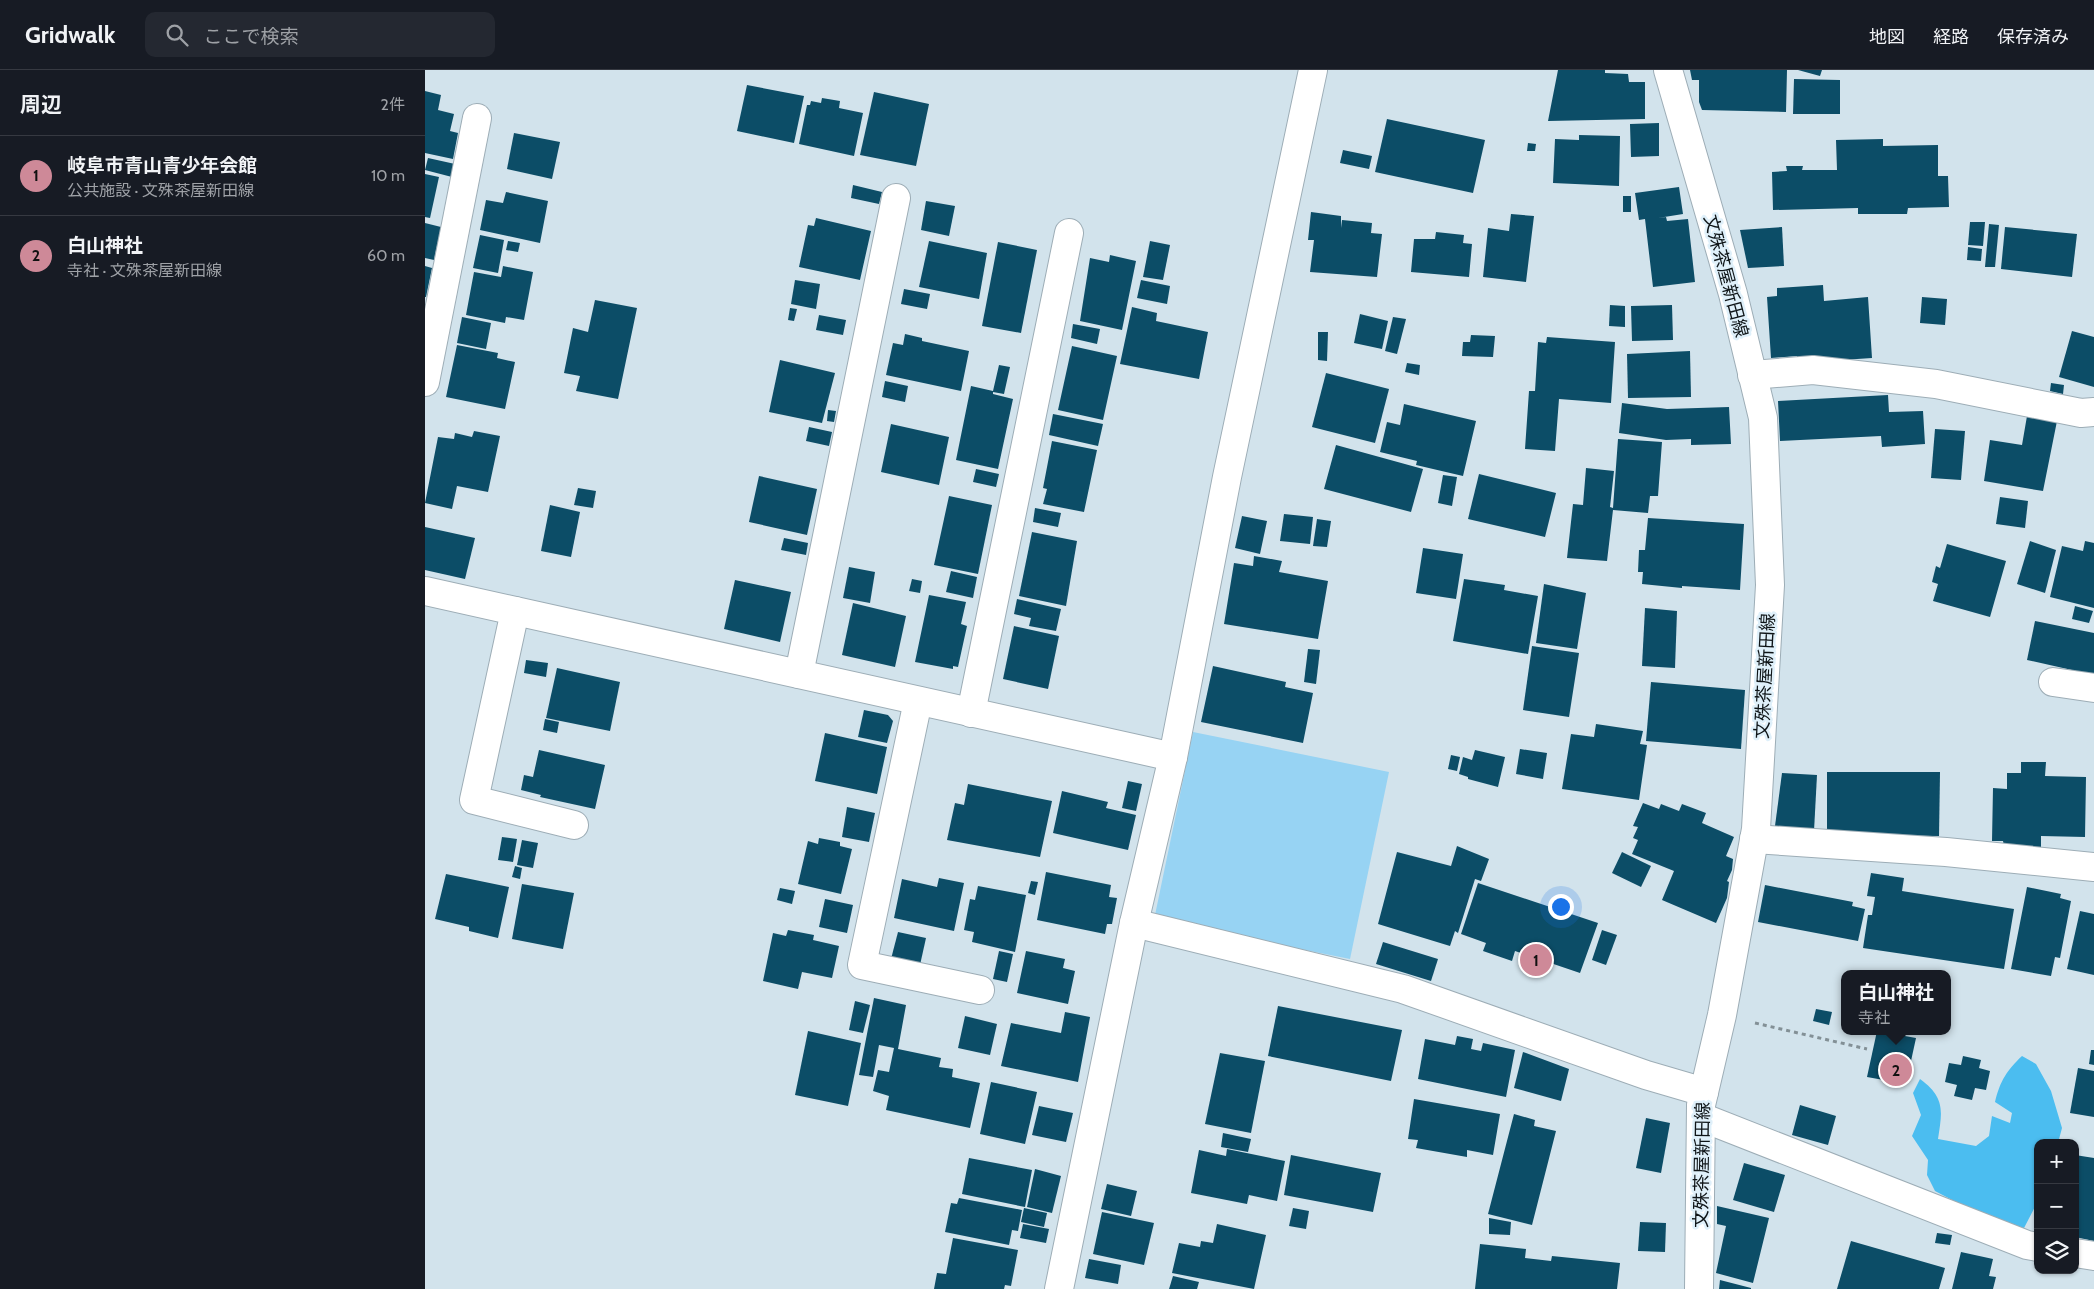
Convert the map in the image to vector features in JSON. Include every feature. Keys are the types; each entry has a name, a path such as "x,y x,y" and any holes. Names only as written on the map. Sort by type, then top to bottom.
{"street":[{"path":"1059,1289 1134,923 1173,757 1227,477 1313,70"},
{"name":"文殊茶屋新田線","path":"1668,70 1733,294 1763,418 1769,585 1754,839 1722,1015 1702,1104 1699,1289"},
{"path":"425,382 477,118"},
{"path":"799,674 896,198"},
{"path":"971,713 1069,233"},
{"path":"1753,375 1813,370 1935,384 2081,413 2094,412"},
{"path":"425,592 1173,757"},
{"path":"515,611 474,800 574,825"},
{"path":"2053,682 2094,688"},
{"path":"918,701 862,965 980,990"},
{"path":"1754,839 1947,852 2094,867"},
{"path":"1134,923 1403,989 1646,1075 1702,1104 2027,1245 2034,1246"},
{"path":"2079,1254 2094,1256"}],"path":[{"path":"1722,1015 1867,1049"}],"shaded area":[{"path":"1193,732 1389,772 1350,959 1154,920"},
{"path":"2022,1056 2036,1064 2051,1091 2062,1128 2059,1139 2034,1139 2034,1209 2024,1228 1996,1223 1935,1191 1927,1175 1928,1160 1912,1136 1921,1115 1913,1093 1920,1079 1938,1099 1941,1121 1938,1139 1976,1146 1989,1136 1992,1116 2010,1123 2012,1113 1995,1102 1999,1088 2012,1066"}],"building":[{"path":"1558,70 1605,70 1605,73 1628,74 1629,82 1645,82 1645,119 1548,121"},
{"path":"1690,70 1787,70 1786,112 1702,110 1699,102 1699,80 1692,80"},
{"path":"1798,70 1822,70 1820,76"},
{"path":"1794,79 1840,80 1840,114 1793,114"},
{"path":"747,85 804,96 794,143 737,131"},
{"path":"425,91 441,95 438,110 454,114 450,131 458,133 453,159 425,153"},
{"path":"874,92 929,104 916,166 860,155"},
{"path":"822,98 840,101 839,108 863,113 854,156 799,144 807,105 810,105 811,101 821,103"},
{"path":"1387,119 1485,140 1473,193 1375,172"},
{"path":"1659,123 1659,156 1631,157 1630,124"},
{"path":"514,133 560,142 552,179 507,169"},
{"path":"1579,135 1620,136 1619,186 1553,183 1555,139 1579,140"},
{"path":"1883,139 1883,146 1938,145 1938,176 1948,176 1949,207 1908,208 1907,214 1858,214 1858,208 1773,210 1772,172 1787,171 1786,166 1803,166 1802,170 1837,170 1836,140"},
{"path":"1528,143 1536,144 1535,151 1527,151"},
{"path":"1343,150 1372,156 1369,169 1340,163"},
{"path":"428,158 455,164 452,177 425,170"},
{"path":"425,174 439,177 430,218 425,217"},
{"path":"853,185 882,192 879,204 851,198"},
{"path":"1679,187 1683,214 1658,218 1666,217 1667,221 1688,219 1695,282 1653,287 1645,219 1639,220 1635,193"},
{"path":"506,192 548,201 540,243 480,230 486,200 503,203"},
{"path":"1623,196 1631,196 1631,212 1623,212"},
{"path":"926,201 955,206 949,236 921,230"},
{"path":"1311,212 1341,216 1341,228 1342,220 1372,223 1371,233 1382,234 1377,277 1310,272 1314,240 1308,240"},
{"path":"1511,214 1534,216 1526,282 1483,277 1488,228 1509,231"},
{"path":"816,218 871,231 860,280 799,267 808,225 814,226"},
{"path":"1970,222 1985,222 1983,246 1968,245"},
{"path":"425,223 441,227 434,260 425,258"},
{"path":"1989,224 1999,225 1995,267 1985,267"},
{"path":"1782,227 1784,266 1748,268 1740,230"},
{"path":"2005,227 2077,234 2072,277 2001,269"},
{"path":"1436,232 1464,235 1463,243 1472,244 1469,277 1411,272 1414,239 1435,239"},
{"path":"480,235 504,240 498,273 473,268"},
{"path":"508,241 520,243 518,252 506,250"},
{"path":"929,241 987,253 979,299 919,287"},
{"path":"1150,241 1170,245 1163,280 1143,277"},
{"path":"998,242 1037,250 1021,333 982,326"},
{"path":"1968,247 1982,249 1981,261 1967,260"},
{"path":"1110,255 1136,261 1122,330 1080,321 1090,258 1109,262"},
{"path":"425,266 432,268 426,297 425,297"},
{"path":"503,266 533,272 524,320 506,317 505,323 466,315 474,272 501,277"},
{"path":"795,280 820,284 816,309 791,304"},
{"path":"1141,280 1170,286 1167,304 1137,298"},
{"path":"1823,285 1824,301 1868,297 1872,358 1797,363 1797,356 1771,358 1767,297 1777,296 1777,288"},
{"path":"904,289 930,294 927,309 901,304"},
{"path":"1922,297 1947,299 1945,325 1920,323"},
{"path":"595,300 637,308 618,399 576,391 580,376 564,373 573,328 588,332"},
{"path":"1610,305 1625,306 1625,327 1609,326"},
{"path":"1672,305 1673,340 1632,341 1631,306"},
{"path":"1132,307 1157,313 1156,321 1208,332 1199,379 1120,364"},
{"path":"790,308 797,309 794,321 788,320"},
{"path":"1360,314 1388,321 1382,349 1354,343"},
{"path":"819,315 846,320 843,335 816,330"},
{"path":"462,317 491,323 486,349 457,343"},
{"path":"1393,317 1406,319 1397,354 1385,351"},
{"path":"1073,324 1100,329 1097,344 1071,338"},
{"path":"2072,331 2094,337 2094,387 2059,377"},
{"path":"1318,332 1328,332 1327,361 1318,360"},
{"path":"905,334 922,338 922,341 969,351 961,391 886,375 893,343 903,345"},
{"path":"1471,335 1495,336 1493,357 1462,356 1463,342 1470,342"},
{"path":"1547,337 1615,342 1611,403 1559,399 1555,451 1525,449 1529,391 1535,391 1538,342 1546,343"},
{"path":"457,345 498,353 497,358 515,362 505,409 446,397"},
{"path":"1072,346 1117,356 1103,420 1058,410"},
{"path":"1690,351 1691,397 1628,398 1627,354"},
{"path":"780,360 835,373 822,423 769,412"},
{"path":"1407,363 1420,365 1419,375 1405,372"},
{"path":"999,365 1010,367 1004,394 993,392 993,394 1013,399 998,469 956,460 971,386 993,391"},
{"path":"1326,373 1389,389 1375,443 1312,427"},
{"path":"885,381 908,386 905,402 882,397"},
{"path":"2051,383 2064,385 2063,394 2050,391"},
{"path":"1888,395 1889,412 1923,411 1925,444 1882,447 1881,436 1780,441 1778,401"},
{"path":"1622,403 1667,409 1729,407 1731,444 1691,445 1691,439 1666,440 1619,433"},
{"path":"1404,404 1476,421 1463,476 1416,465 1417,461 1380,452 1387,422 1400,425"},
{"path":"828,410 836,411 834,422 827,421"},
{"path":"1053,414 1103,424 1098,446 1049,435"},
{"path":"2027,416 2057,421 2043,491 1984,481 1990,440 2022,445"},
{"path":"891,424 949,437 939,485 881,472"},
{"path":"809,427 832,432 829,446 806,441"},
{"path":"1935,429 1965,431 1961,480 1931,478"},
{"path":"474,431 500,436 488,492 457,486 452,509 425,503 438,437 454,439 455,433 472,437"},
{"path":"1618,439 1662,442 1658,496 1650,496 1648,513 1613,510 1607,561 1567,558 1573,504 1583,505 1586,468 1614,471 1610,507 1613,508"},
{"path":"1052,441 1097,450 1084,512 1043,504 1047,489 1043,488"},
{"path":"1336,445 1423,469 1411,512 1324,489"},
{"path":"976,469 999,474 996,487 973,482"},
{"path":"1479,474 1556,493 1545,537 1468,519"},
{"path":"1443,475 1457,477 1452,506 1438,503"},
{"path":"759,476 817,489 807,535 749,522"},
{"path":"578,488 596,491 593,508 574,505"},
{"path":"949,496 992,505 978,574 934,565"},
{"path":"2000,497 2028,501 2025,528 1996,524"},
{"path":"550,505 580,512 571,557 541,551"},
{"path":"1035,508 1061,513 1058,527 1033,522"},
{"path":"1284,514 1313,517 1310,544 1280,541"},
{"path":"1242,516 1267,521 1260,554 1235,548"},
{"path":"1648,518 1744,524 1740,590 1682,586 1682,588 1642,584 1643,572 1638,572 1639,550 1645,550"},
{"path":"1317,519 1331,521 1327,547 1313,546"},
{"path":"425,527 475,538 465,579 425,570"},
{"path":"1032,532 1077,541 1066,606 1019,596"},
{"path":"784,538 808,543 806,555 781,550"},
{"path":"2030,541 2056,550 2045,593 2017,584"},
{"path":"2085,541 2094,543 2094,608 2050,597 2062,546 2083,551"},
{"path":"1947,544 2006,561 1990,617 1933,601 1938,584 1932,582 1936,566 1940,568"},
{"path":"1423,548 1463,554 1456,599 1416,593"},
{"path":"1254,556 1282,561 1279,572 1328,581 1318,639 1224,624 1234,563 1253,566"},
{"path":"849,567 875,572 870,603 843,598"},
{"path":"951,571 977,577 973,598 946,592"},
{"path":"912,579 922,581 920,593 909,591"},
{"path":"1464,579 1505,585 1504,590 1538,596 1528,654 1453,641"},
{"path":"735,580 791,592 780,642 724,629"},
{"path":"1544,584 1586,593 1577,649 1536,643"},
{"path":"929,595 966,602 961,624 967,626 958,667 953,666 953,669 915,662"},
{"path":"1017,599 1061,609 1056,631 1029,626 1031,618 1014,614"},
{"path":"853,603 906,616 895,667 842,655"},
{"path":"2075,606 2093,611 2089,623 2072,619"},
{"path":"1645,608 1677,611 1675,668 1642,666"},
{"path":"2035,621 2094,633 2094,675 2027,660"},
{"path":"1014,626 1059,636 1048,689 1003,679"},
{"path":"1532,646 1579,653 1569,717 1523,710"},
{"path":"1308,649 1320,650 1316,684 1304,682"},
{"path":"526,660 548,663 546,677 524,673"},
{"path":"1213,666 1286,682 1285,687 1313,693 1303,743 1201,722"},
{"path":"557,668 620,682 610,731 546,718"},
{"path":"1651,682 1745,690 1741,749 1646,741"},
{"path":"864,710 888,715 893,721 887,743 858,737"},
{"path":"545,719 559,722 557,733 543,730"},
{"path":"1596,724 1643,731 1640,744 1647,745 1639,800 1562,789 1571,734 1594,737"},
{"path":"825,733 887,747 877,794 815,781"},
{"path":"1520,749 1547,753 1543,779 1516,774"},
{"path":"539,750 605,765 595,809 540,797 541,795 521,790 524,775 533,777"},
{"path":"1475,750 1505,757 1498,787 1468,779 1468,777 1459,774 1463,757 1472,760"},
{"path":"1451,755 1460,757 1457,771 1448,769"},
{"path":"2021,762 2046,762 2045,776 2086,777 2085,837 2041,836 2041,848 2004,846 2003,841 1992,841 1993,788 2007,789 2007,773 2021,773"},
{"path":"1827,772 1940,772 1939,836 1854,835 1827,832"},
{"path":"1782,773 1817,775 1814,831 1775,826"},
{"path":"1128,781 1142,784 1136,811 1122,808"},
{"path":"968,784 1052,801 1040,857 947,840 955,803 964,805"},
{"path":"1062,791 1108,802 1106,808 1136,815 1128,850 1053,833"},
{"path":"1643,803 1659,809 1661,804 1679,811 1682,804 1706,813 1702,823 1734,837 1726,856 1733,859 1732,870 1727,881 1729,882 1727,898 1716,923 1662,900 1674,871 1632,854 1638,840 1633,838 1638,827 1633,826"},
{"path":"847,807 875,813 869,842 842,837"},
{"path":"502,837 517,839 513,862 498,860"},
{"path":"819,838 840,842 840,846 852,849 841,894 798,884 808,841 818,844"},
{"path":"522,840 538,843 533,868 517,865"},
{"path":"1457,846 1489,859 1481,881 1475,879 1458,933 1455,931 1450,946 1378,924 1397,852 1451,866"},
{"path":"1622,852 1651,866 1641,887 1612,873"},
{"path":"515,866 522,868 520,879 512,877"},
{"path":"1046,872 1111,885 1109,897 1117,898 1112,924 1107,924 1105,934 1037,920"},
{"path":"1871,873 1904,878 1902,891 2014,909 2004,969 1863,948 1868,915 1872,915 1875,897 1867,896"},
{"path":"446,874 509,887 498,938 469,931 469,927 435,919"},
{"path":"939,878 964,883 954,931 894,918 902,879 937,887"},
{"path":"1031,881 1038,882 1035,895 1028,893"},
{"path":"1478,883 1598,923 1580,973 1515,951 1512,961 1483,951 1486,943 1461,934"},
{"path":"522,884 574,893 563,949 512,939"},
{"path":"1765,885 1853,902 1852,906 1865,909 1858,941 1758,922"},
{"path":"978,886 1026,895 1015,952 972,942 974,932 964,930 970,899 975,900"},
{"path":"2027,887 2061,894 2060,898 2071,901 2060,958 2055,957 2051,976 2011,969"},
{"path":"780,888 795,891 792,904 777,900"},
{"path":"825,899 853,905 847,933 819,927"},
{"path":"2080,911 2094,914 2094,975 2067,969"},
{"path":"788,930 814,935 813,940 839,946 832,978 802,972 798,989 763,981 773,933 786,936"},
{"path":"1602,930 1617,935 1606,965 1592,960"},
{"path":"898,932 926,938 920,965 891,959"},
{"path":"1383,942 1438,959 1431,981 1376,964"},
{"path":"999,951 1013,954 1007,982 993,979"},
{"path":"1026,951 1065,959 1063,968 1075,971 1068,1004 1017,993"},
{"path":"874,998 906,1005 898,1049 941,1058 939,1067 953,1069 952,1077 980,1083 970,1128 886,1110 889,1096 873,1091 878,1070 889,1072 894,1048 879,1045 873,1077 859,1075"},
{"path":"855,1001 870,1005 863,1033 849,1030"},
{"path":"1278,1006 1402,1030 1391,1081 1268,1056"},
{"path":"1816,1009 1832,1012 1829,1025 1813,1021"},
{"path":"1065,1012 1090,1017 1078,1082 1001,1066 1011,1023 1061,1033"},
{"path":"965,1016 997,1024 990,1055 958,1048"},
{"path":"808,1031 861,1043 848,1106 795,1095"},
{"path":"1876,1035 1899,1035 1916,1038 1906,1084 1867,1077"},
{"path":"1457,1036 1473,1039 1471,1049 1481,1051 1483,1043 1515,1050 1506,1097 1418,1079 1425,1039 1455,1045"},
{"path":"2091,1050 2094,1050 2094,1065 2089,1064"},
{"path":"1523,1052 1569,1069 1561,1101 1514,1088"},
{"path":"1220,1053 1265,1061 1251,1133 1205,1124"},
{"path":"1963,1056 1981,1060 1979,1068 1990,1071 1986,1090 1975,1088 1972,1100 1954,1096 1957,1085 1945,1082 1949,1063 1961,1065"},
{"path":"2078,1068 2094,1071 2094,1117 2070,1113"},
{"path":"991,1082 1037,1092 1025,1144 980,1134"},
{"path":"1414,1099 1500,1114 1493,1155 1467,1150 1467,1157 1416,1148 1418,1140 1408,1139"},
{"path":"1800,1105 1836,1116 1828,1145 1792,1135"},
{"path":"1039,1106 1073,1113 1066,1142 1032,1135"},
{"path":"1514,1114 1535,1120 1534,1126 1556,1131 1532,1225 1488,1214"},
{"path":"1646,1118 1670,1123 1661,1173 1636,1168"},
{"path":"1223,1133 1251,1139 1248,1152 1221,1147"},
{"path":"1227,1149 1285,1161 1277,1201 1249,1195 1247,1204 1191,1193 1199,1150 1226,1156"},
{"path":"1291,1155 1381,1173 1373,1212 1284,1195"},
{"path":"2079,1156 2094,1158 2094,1241 2079,1238"},
{"path":"969,1158 1032,1170 1025,1207 962,1194"},
{"path":"1744,1163 1785,1175 1774,1212 1733,1200"},
{"path":"1035,1169 1061,1176 1052,1213 1027,1207"},
{"path":"1107,1184 1137,1191 1131,1216 1101,1209"},
{"path":"959,1198 1022,1210 1018,1231 1012,1230 1009,1245 945,1232 951,1203 957,1204"},
{"path":"1717,1206 1769,1218 1753,1283 1716,1273 1726,1226 1717,1224"},
{"path":"1024,1208 1047,1213 1044,1227 1021,1222"},
{"path":"1293,1208 1309,1211 1306,1229 1289,1226"},
{"path":"1102,1212 1154,1223 1144,1265 1093,1254"},
{"path":"1489,1218 1511,1222 1510,1235 1489,1234"},
{"path":"1640,1222 1666,1223 1665,1252 1638,1251"},
{"path":"1023,1224 1049,1229 1046,1243 1020,1238"},
{"path":"1217,1224 1266,1235 1254,1289 1172,1273 1179,1243 1200,1247 1201,1241 1213,1243"},
{"path":"1937,1233 1952,1235 1950,1245 1935,1243"},
{"path":"953,1238 1018,1250 1011,1286 1005,1285 1004,1289 934,1289 937,1273 946,1274"},
{"path":"1851,1241 1945,1268 1939,1289 1837,1289"},
{"path":"1480,1244 1526,1249 1525,1258 1551,1261 1552,1256 1620,1263 1617,1289 1475,1289"},
{"path":"1961,1252 1993,1259 1989,1276 1996,1277 1993,1289 1952,1289"},
{"path":"1089,1259 1121,1265 1118,1284 1085,1278"},
{"path":"1173,1276 1199,1282 1197,1289 1169,1289"},
{"path":"1720,1280 1751,1288 1751,1289 1719,1289"}],"place":[{"name":"岐阜市青山青少年会館","path":"1536,960"},
{"name":"白山神社","path":"1896,1070"}]}
